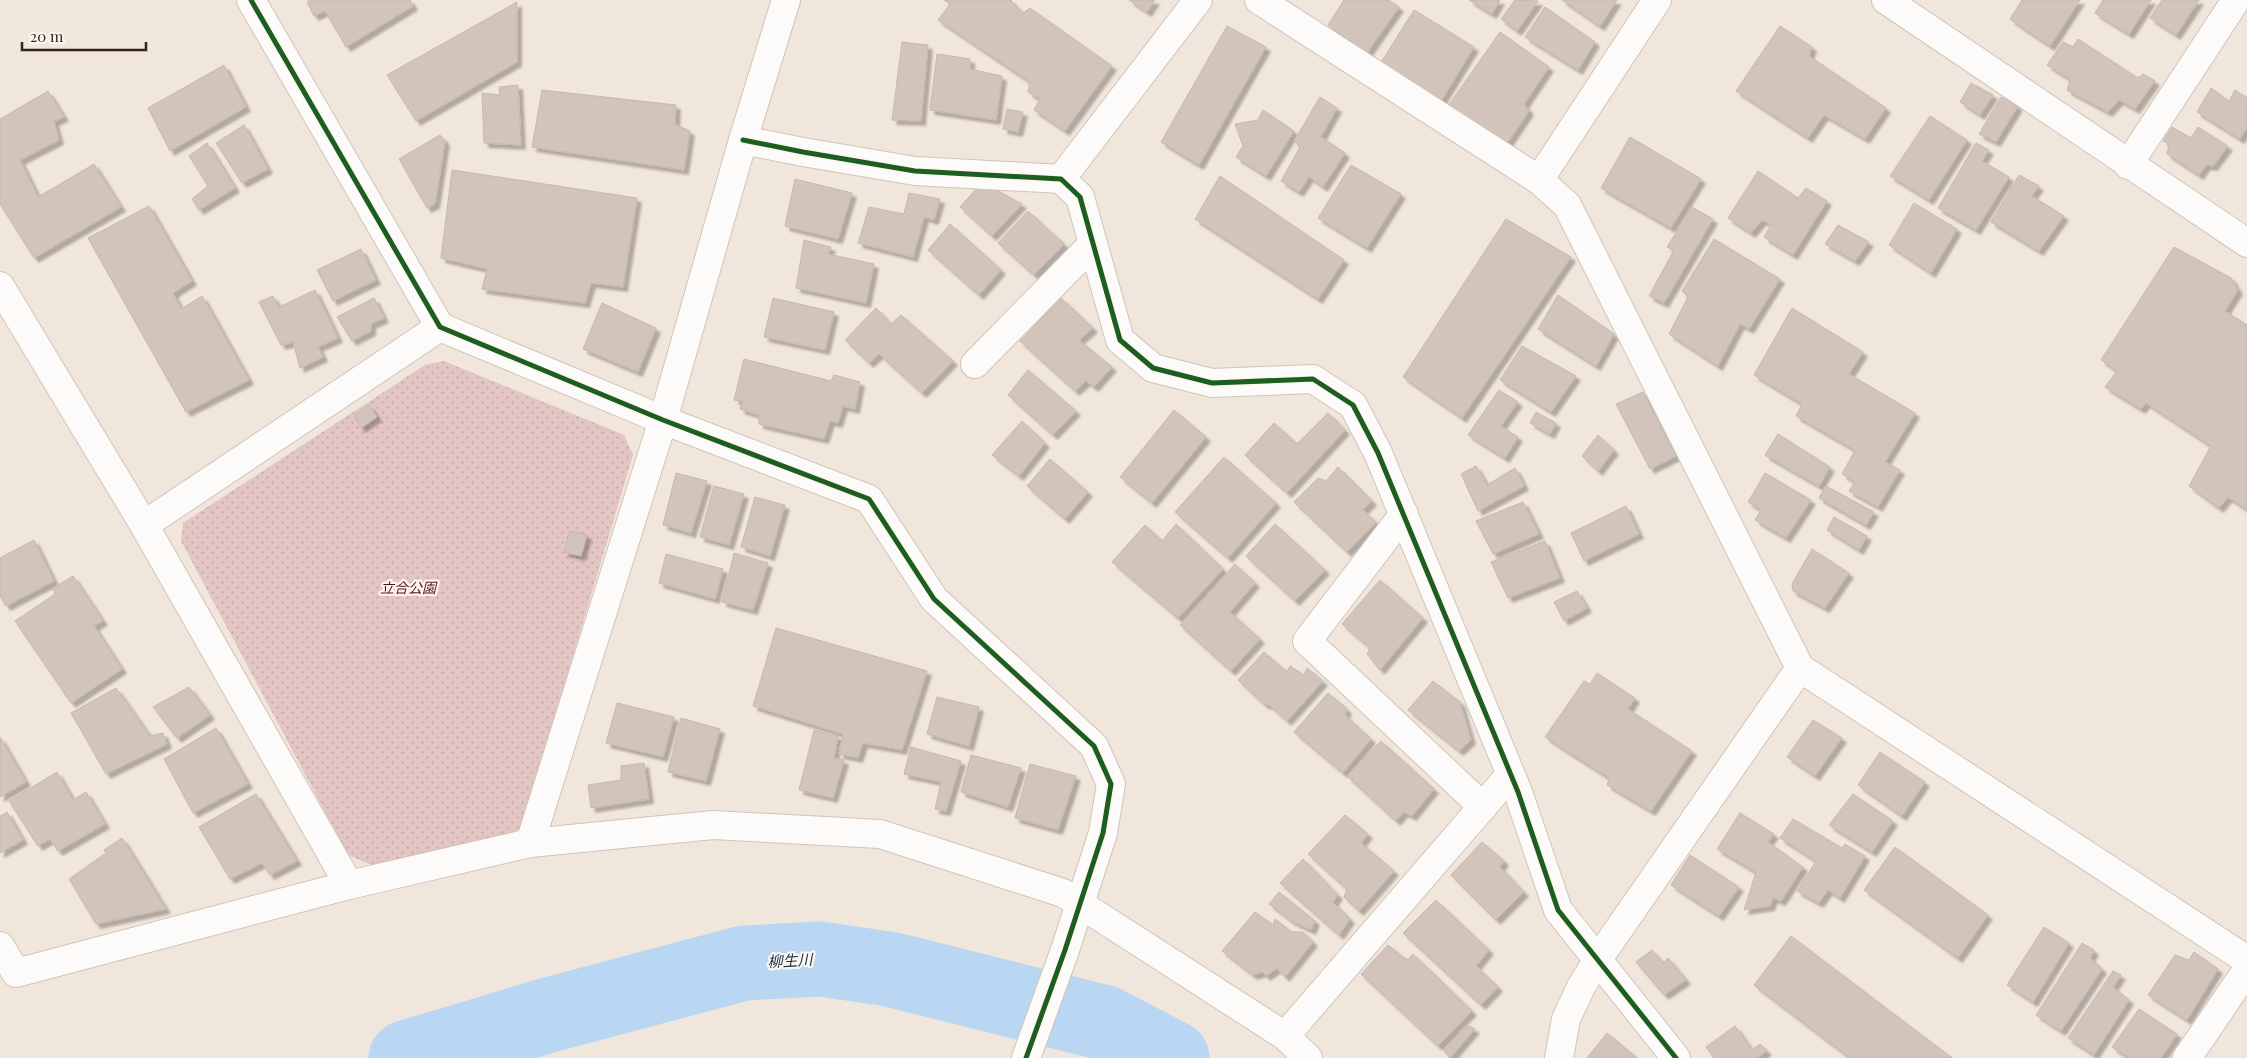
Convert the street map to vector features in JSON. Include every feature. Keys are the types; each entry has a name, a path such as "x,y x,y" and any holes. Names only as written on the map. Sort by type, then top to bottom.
{"street":[{"path":"251,0 440,327 663,420 869,499 934,599 1094,746 1110,784 1104,833 1026,1058"},
{"path":"530,843 663,420 743,140 786,0"},
{"path":"1061,179 1198,0"},
{"path":"1259,0 1539,180 1567,205 1800,668 2247,960"},
{"path":"1539,180 1657,0"},
{"path":"1886,0 2247,243"},
{"path":"2128,164 2236,0"},
{"path":"743,140 802,152 915,170 1061,179 1080,198 1120,340 1153,368 1212,384 1313,379 1353,405 1378,453 1404,514 1510,775 1558,910 1676,1058"},
{"path":"975,364 1094,244"},
{"path":"0,286 144,525 349,885"},
{"path":"144,525 440,327"},
{"path":"1404,514 1307,640 1483,806"},
{"path":"1559,1058 1566,1020 1581,987 1598,958 1800,668"},
{"path":"1285,1036 1510,775"},
{"path":"0,946 16,973 349,885 530,843 713,825 880,834 1063,892 1080,905 1285,1036 1308,1058"},
{"path":"2187,1058 2247,970"}],"green space":[{"name":"立合公園","path":"444,361 624,435 633,455 522,826 511,836 376,867 348,855 181,541 183,523 425,365"}],"building":[{"path":"310,0 410,0 413,6 346,47 325,11 314,16 307,2"},
{"path":"944,0 1012,0 1023,13 1030,8 1112,66 1065,131 1034,110 1040,99 1028,92 1030,82 938,20 950,4"},
{"path":"1129,0 1155,0 1147,12"},
{"path":"1344,0 1389,0 1399,7 1367,53 1328,25"},
{"path":"1469,0 1500,0 1492,14"},
{"path":"1515,0 1538,1 1517,31 1501,19"},
{"path":"1562,0 1617,0 1600,26"},
{"path":"2022,0 2080,0 2050,46 2010,19"},
{"path":"2103,0 2151,0 2129,34 2095,13"},
{"path":"2162,0 2199,0 2176,35 2150,18"},
{"path":"517,2 517,62 416,121 387,75"},
{"path":"1545,7 1595,42 1578,70 1525,37"},
{"path":"1414,10 1474,47 1441,101 1380,64"},
{"path":"1227,26 1266,47 1199,165 1161,142"},
{"path":"1780,26 1812,47 1809,56 1886,108 1865,139 1824,115 1808,138 1736,91"},
{"path":"1500,32 1549,67 1524,104 1529,111 1506,145 1448,106"},
{"path":"2078,39 2138,78 2143,74 2155,81 2135,109 2119,100 2108,112 2067,90 2070,79 2047,65 2063,42 2073,47"},
{"path":"902,42 928,45 921,121 892,120"},
{"path":"937,54 970,59 970,69 1002,76 996,120 930,110"},
{"path":"224,65 246,107 170,151 148,108"},
{"path":"1971,83 1993,95 1980,115 1960,102"},
{"path":"518,85 521,145 484,143 482,93 500,95 499,87"},
{"path":"2211,88 2229,101 2235,90 2247,98 2247,127 2240,139 2197,112"},
{"path":"542,90 676,105 675,124 690,131 684,170 532,147"},
{"path":"48,91 64,117 54,121 59,140 20,160 38,197 94,164 121,207 34,258 0,204 0,119"},
{"path":"1320,97 1337,108 1321,137 1345,153 1323,187 1309,177 1299,192 1281,181 1300,147 1294,141"},
{"path":"2001,97 2018,106 1996,142 1979,134"},
{"path":"1007,109 1023,112 1018,132 1003,129"},
{"path":"1263,110 1294,131 1266,176 1236,157 1243,146 1235,124 1258,120"},
{"path":"1930,116 1967,140 1929,200 1890,176"},
{"path":"244,125 268,169 242,183 216,143"},
{"path":"2172,127 2191,138 2198,127 2228,146 2213,166 2206,165 2199,175 2167,154 2169,144 2163,141"},
{"path":"440,135 445,141 435,204 427,208 399,159"},
{"path":"1630,137 1701,179 1671,228 1601,188"},
{"path":"207,143 235,188 199,210 192,199 208,186 189,156"},
{"path":"1976,143 1989,150 1982,161 2009,177 1976,230 1938,208"},
{"path":"1351,165 1401,194 1367,248 1318,218"},
{"path":"452,170 637,198 623,287 591,283 585,303 482,289 487,269 441,258"},
{"path":"1758,171 1798,198 1806,188 1827,201 1793,255 1764,237 1771,225 1762,220 1751,233 1728,218"},
{"path":"2019,175 2039,186 2032,196 2064,216 2039,251 1991,222"},
{"path":"1220,176 1344,260 1318,299 1195,219"},
{"path":"795,179 852,193 838,239 785,226"},
{"path":"978,187 991,187 1022,204 992,236 960,207"},
{"path":"909,193 940,199 934,220 924,217 913,257 858,243 869,207 904,214"},
{"path":"1914,203 1957,229 1931,273 1889,245"},
{"path":"149,206 192,281 173,293 181,309 202,296 249,380 186,412 88,238"},
{"path":"1692,207 1713,219 1664,303 1649,296 1674,250 1667,247"},
{"path":"1028,211 1064,244 1034,275 998,243"},
{"path":"1506,219 1571,257 1462,418 1403,377"},
{"path":"950,224 1001,270 979,295 928,250"},
{"path":"1838,225 1869,242 1855,261 1825,244"},
{"path":"1714,239 1780,279 1749,329 1740,324 1718,366 1669,334 1688,297 1682,291"},
{"path":"804,240 831,247 828,254 874,264 866,303 796,288"},
{"path":"2174,247 2231,278 2238,290 2225,311 2247,325 2247,510 2228,497 2219,508 2189,486 2211,446 2146,403 2141,409 2105,387 2117,371 2101,360"},
{"path":"361,249 376,280 333,301 317,270"},
{"path":"315,290 338,338 318,347 323,357 300,368 293,342 281,345 259,302 273,296 279,307"},
{"path":"1558,295 1614,334 1596,366 1538,329"},
{"path":"374,298 384,318 371,324 371,331 352,341 337,317"},
{"path":"773,298 834,312 825,350 764,337"},
{"path":"1061,298 1093,328 1079,340 1112,367 1094,387 1086,381 1075,391 1020,341"},
{"path":"602,303 656,328 638,372 583,349"},
{"path":"876,308 891,324 901,315 953,361 922,393 879,354 869,363 845,340"},
{"path":"1792,308 1863,352 1849,374 1915,413 1885,462 1900,470 1878,507 1849,491 1855,482 1842,474 1855,450 1796,416 1802,404 1754,375"},
{"path":"1522,346 1576,376 1551,412 1500,380"},
{"path":"744,359 831,381 834,375 860,382 855,409 843,406 838,423 830,421 824,439 759,424 759,415 740,409 743,401 734,400"},
{"path":"1028,370 1076,411 1053,435 1008,395"},
{"path":"1499,390 1518,402 1501,426 1518,437 1505,458 1468,435"},
{"path":"1643,392 1676,456 1650,469 1616,404"},
{"path":"369,405 377,417 361,428 354,415"},
{"path":"1174,410 1206,437 1152,503 1120,477"},
{"path":"1536,412 1556,423 1550,434 1530,423"},
{"path":"1328,413 1345,430 1287,493 1245,455 1274,423 1297,444"},
{"path":"1022,421 1045,443 1019,476 992,455"},
{"path":"1778,434 1830,467 1819,486 1765,455"},
{"path":"1598,435 1614,450 1598,471 1582,456"},
{"path":"1224,457 1276,503 1228,558 1175,512"},
{"path":"1050,459 1088,492 1065,519 1027,486"},
{"path":"1476,466 1487,485 1515,468 1524,486 1478,511 1461,474"},
{"path":"1338,467 1372,501 1363,510 1376,522 1347,552 1294,502 1318,478 1326,481"},
{"path":"676,473 707,481 691,533 663,525"},
{"path":"1765,473 1811,500 1786,538 1755,520 1761,510 1748,502"},
{"path":"714,486 744,494 729,545 700,537"},
{"path":"1826,486 1874,512 1866,525 1819,498"},
{"path":"755,497 785,505 770,556 741,547"},
{"path":"1523,502 1539,534 1493,554 1476,521"},
{"path":"1626,506 1639,534 1584,561 1571,533"},
{"path":"1834,517 1867,536 1859,550 1827,530"},
{"path":"1176,524 1223,569 1178,618 1112,562 1145,525 1162,541"},
{"path":"1275,524 1325,570 1295,601 1246,556"},
{"path":"570,531 587,535 581,556 564,552"},
{"path":"34,540 54,581 6,606 0,596 0,558"},
{"path":"1545,541 1560,578 1508,598 1491,562"},
{"path":"1812,549 1849,573 1825,608 1793,591 1792,584"},
{"path":"734,553 768,563 753,610 722,602"},
{"path":"666,554 723,569 715,599 659,583"},
{"path":"1235,564 1255,583 1230,612 1260,639 1231,671 1180,625"},
{"path":"73,576 103,621 94,626 122,669 71,703 15,621 55,594 53,588"},
{"path":"1380,580 1423,618 1380,670 1367,654 1370,648 1342,624"},
{"path":"1577,591 1587,608 1564,621 1554,602"},
{"path":"776,628 927,671 902,750 863,743 858,758 839,754 843,734 753,706"},
{"path":"1264,652 1287,672 1290,666 1304,675 1307,668 1323,681 1287,721 1269,705 1264,704 1238,680"},
{"path":"1597,673 1635,698 1628,709 1692,751 1651,811 1607,785 1609,778 1545,737 1584,681 1590,684"},
{"path":"1433,681 1460,702 1471,740 1459,751 1408,710"},
{"path":"189,687 210,715 177,738 153,707"},
{"path":"116,688 150,736 163,733 167,744 106,774 71,713"},
{"path":"1328,693 1347,709 1345,715 1371,739 1343,773 1294,732"},
{"path":"937,697 979,707 969,746 927,734"},
{"path":"617,703 674,717 663,757 606,743"},
{"path":"681,718 720,729 706,781 668,772"},
{"path":"1813,720 1842,738 1815,776 1787,757"},
{"path":"216,728 248,784 193,813 164,759"},
{"path":"814,730 838,736 834,758 844,760 833,798 799,790"},
{"path":"0,737 26,782 0,797"},
{"path":"1381,741 1434,789 1412,816 1404,812 1396,821 1347,776"},
{"path":"911,747 961,761 946,811 935,809 941,782 904,774"},
{"path":"1880,752 1925,782 1902,816 1858,785"},
{"path":"971,755 1021,768 1008,807 961,792"},
{"path":"644,763 649,799 591,808 588,785 621,780 621,766"},
{"path":"1030,764 1076,776 1058,830 1015,818"},
{"path":"57,772 73,800 86,792 105,824 58,851 50,839 38,846 9,801"},
{"path":"256,794 297,861 270,875 262,863 230,879 199,827"},
{"path":"1853,794 1893,821 1872,852 1829,825"},
{"path":"7,812 23,840 0,853 0,816"},
{"path":"1740,813 1774,834 1768,842 1803,867 1781,901 1773,898 1770,906 1744,910 1756,872 1717,849"},
{"path":"1345,815 1368,834 1361,843 1394,871 1359,911 1344,897 1347,889 1308,854"},
{"path":"1793,819 1842,848 1845,844 1865,856 1840,898 1828,890 1819,903 1797,891 1816,861 1780,838"},
{"path":"122,838 166,909 96,924 69,879 106,853 104,850"},
{"path":"1482,842 1504,861 1500,867 1524,892 1496,920 1451,875"},
{"path":"1895,847 1988,915 1958,958 1864,890"},
{"path":"1690,855 1739,887 1719,916 1671,885"},
{"path":"1303,859 1338,895 1333,902 1350,919 1339,935 1280,883"},
{"path":"1279,892 1315,921 1311,930 1290,920 1269,904"},
{"path":"1436,900 1489,950 1476,966 1498,987 1481,1005 1403,933"},
{"path":"1255,912 1273,925 1275,919 1292,932 1303,932 1313,942 1285,977 1277,968 1266,976 1262,972 1253,975 1222,951"},
{"path":"2044,927 2069,943 2033,1002 2007,985"},
{"path":"1791,936 1952,1058 1850,1058 1754,985"},
{"path":"2082,943 2094,950 2090,958 2102,969 2061,1031 2036,1015"},
{"path":"1388,945 1407,960 1413,954 1472,1011 1438,1046 1361,974"},
{"path":"1652,950 1663,963 1668,958 1686,980 1664,995 1636,962"},
{"path":"2194,952 2218,969 2187,1020 2148,995 2175,955 2189,960"},
{"path":"2113,971 2121,975 2113,987 2129,1000 2094,1055 2068,1038"},
{"path":"2139,1009 2177,1034 2161,1058 2129,1058 2112,1047"},
{"path":"1467,1025 1475,1029 1450,1058 1444,1051"},
{"path":"1735,1026 1752,1050 1760,1044 1767,1051 1757,1058 1714,1058 1706,1047"},
{"path":"1607,1033 1637,1058 1587,1058"}],"waterway":[{"name":"柳生川","path":"406,1058 545,1016 744,963 820,959 889,969 1105,1023 1172,1058"}],"cycle path":[{"path":"251,0 440,327 663,420 869,499 934,599 1094,746 1111,784 1103,833 1065,950 1026,1058"},
{"path":"743,140 915,171 1061,179 1080,197 1120,340 1153,368 1212,383 1313,379 1353,405 1378,453 1518,792 1558,910 1676,1058"}]}
